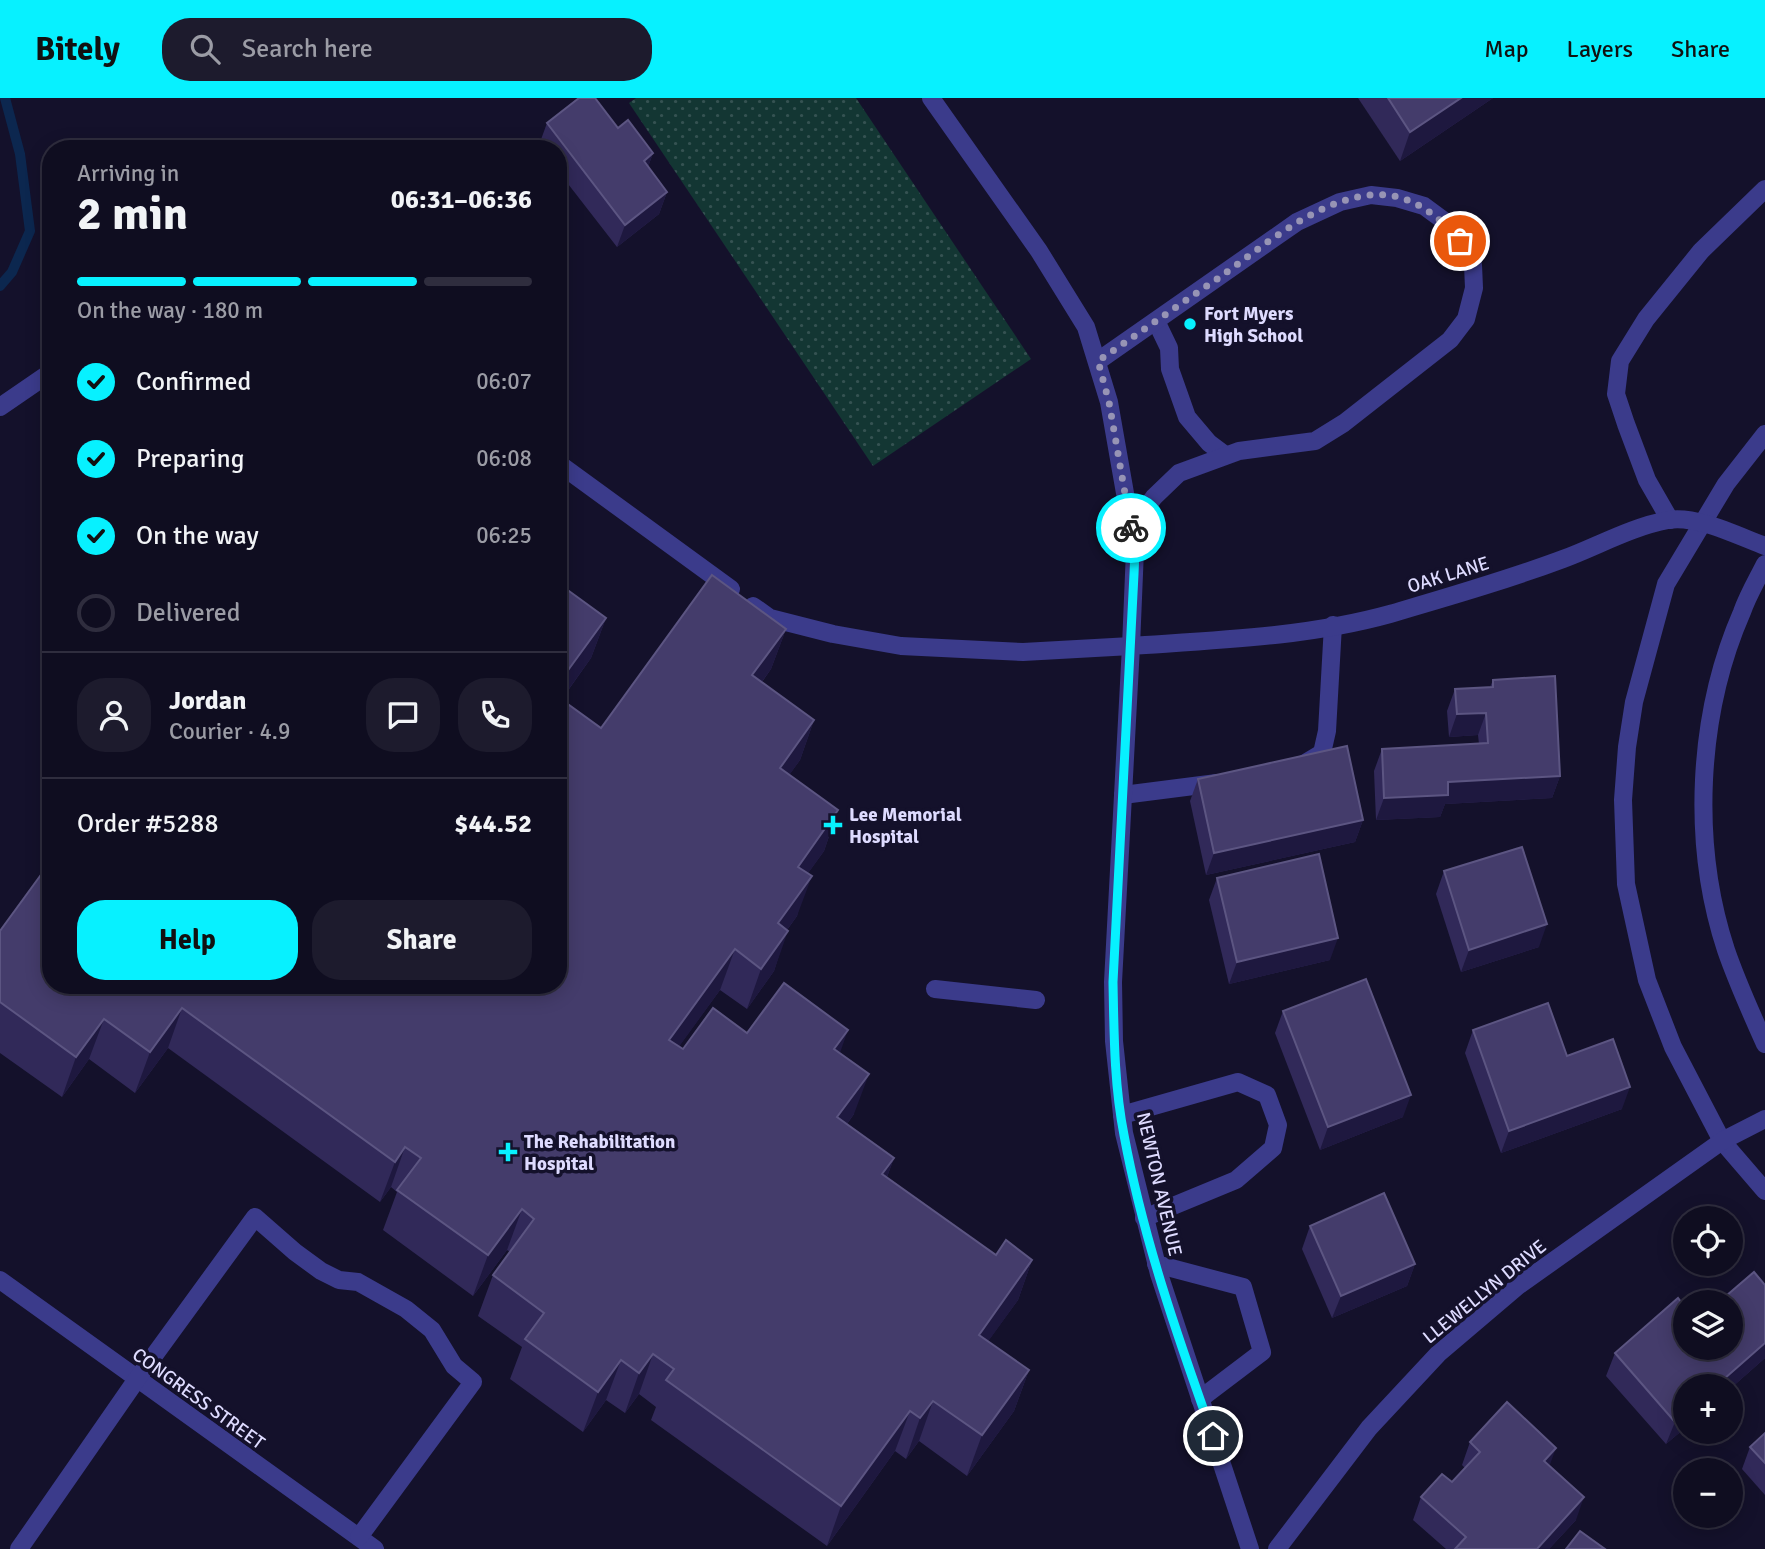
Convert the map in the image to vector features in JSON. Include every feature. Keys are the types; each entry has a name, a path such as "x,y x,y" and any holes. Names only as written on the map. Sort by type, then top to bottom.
{"street":[{"name":"NEWTON AVENUE","path":"931,98 1072,302 1086,327 1109,402 1135,550 1113,982 1114,1041 1124,1133 1156,1265 1250,1549"},
{"path":"1670,520 1647,480 1616,394 1620,361 1646,319 1701,251 1765,189"},
{"path":"1098,361 1297,222 1340,202 1371,195 1397,198 1424,206 1443,220 1460,241 1473,265 1474,288 1466,318 1450,340 1344,423 1315,441 1239,451 1179,473 1154,498 1131,529"},
{"path":"1156,321 1169,348 1170,369 1187,417 1196,430 1225,455"},
{"path":"0,407 42,378"},
{"path":"1765,434 1726,484 1666,584 1634,702 1623,800 1626,884 1647,980 1673,1047 1722,1141 1765,1191"},
{"name":"OAK LANE","path":"567,470 770,618 833,634 901,646 1023,652 1252,638 1333,625 1389,614 1564,559 1622,533 1670,520 1702,523 1765,546"},
{"path":"1765,564 1741,613 1723,666 1709,730 1704,784 1704,838 1713,900 1726,950 1765,1044"},
{"path":"1283,771 1297,769 1322,753 1327,731 1333,625"},
{"path":"1123,795 1230,781"},
{"path":"935,989 1036,1000"},
{"path":"1122,1115 1238,1082 1267,1095 1278,1125 1273,1148 1236,1180 1144,1218"},
{"name":"LLEWELLYN DRIVE","path":"1277,1549 1369,1428 1438,1354 1518,1286 1722,1141 1765,1119"},
{"path":"19,1549 137,1379 255,1217 321,1271 340,1280 358,1282 406,1309 432,1330 454,1366 473,1382 359,1537"},
{"path":"1156,1265 1243,1287 1262,1352 1200,1399"},
{"name":"CONGRESS STREET","path":"0,1280 375,1549"}],"green space":[{"path":"636,98 856,98 1031,359 873,466 629,103"}],"building":[{"path":"579,98 595,98 618,128 628,120 653,153 644,161 667,192 625,225 567,149 567,140 560,140 547,123"},
{"path":"1388,98 1461,98 1410,132"},
{"path":"712,575 786,629 752,675 814,720 780,768 838,810 798,867 812,876 778,923 788,931 761,969 735,949 669,1040 683,1049 713,1008 747,1033 784,983 848,1030 834,1049 869,1074 837,1117 894,1158 882,1174 996,1255 1006,1240 1032,1260 979,1335 1029,1370 982,1435 933,1401 920,1418 910,1411 841,1506 666,1380 674,1369 653,1354 639,1373 621,1360 598,1392 525,1339 544,1313 493,1275 534,1219 522,1209 488,1255 397,1190 421,1158 405,1147 395,1162 182,1008 150,1052 104,1019 76,1057 0,1002 0,931 42,873 42,994 567,994 567,703 601,728"},
{"path":"567,590 606,618 567,672"},
{"path":"1555,676 1560,776 1448,782 1448,795 1384,798 1382,749 1488,743 1486,713 1457,714 1455,689 1493,687 1493,680"},
{"path":"1347,746 1363,820 1214,853 1198,779"},
{"path":"1522,847 1547,924 1469,950 1444,871"},
{"path":"1319,854 1338,938 1237,962 1217,878"},
{"path":"1366,979 1411,1095 1328,1127 1283,1011"},
{"path":"1548,1003 1567,1056 1613,1039 1630,1087 1509,1131 1473,1030"},
{"path":"1384,1193 1415,1264 1341,1296 1310,1226"},
{"path":"1754,1272 1765,1285 1765,1343 1730,1374 1673,1374 1673,1420 1615,1353 1673,1302 1673,1360 1743,1360 1743,1290 1733,1290"},
{"path":"1507,1402 1556,1448 1544,1461 1584,1497 1537,1549 1455,1549 1466,1537 1421,1497 1442,1474 1452,1482 1480,1452 1470,1442"},
{"path":"1765,1433 1765,1463 1750,1447"},
{"path":"1580,1531 1605,1549 1566,1549"}],"waterway":[{"path":"0,286 12,272 30,231 20,154 5,98"}],"way so far":[{"path":"1131,528 1124,477 1098,361 1297,222 1340,202 1371,195 1397,198 1424,206 1443,220 1460,241"}],"place":[{"name":"Fort Myers High School","path":"1190,324"},
{"name":"Lee Memorial Hospital","path":"833,825"},
{"name":"The Rehabilitation Hospital","path":"508,1152"}],"route":[{"path":"1131,528 1135,550 1113,982 1114,1041 1124,1133 1140,1204 1156,1265 1213,1436"}]}
